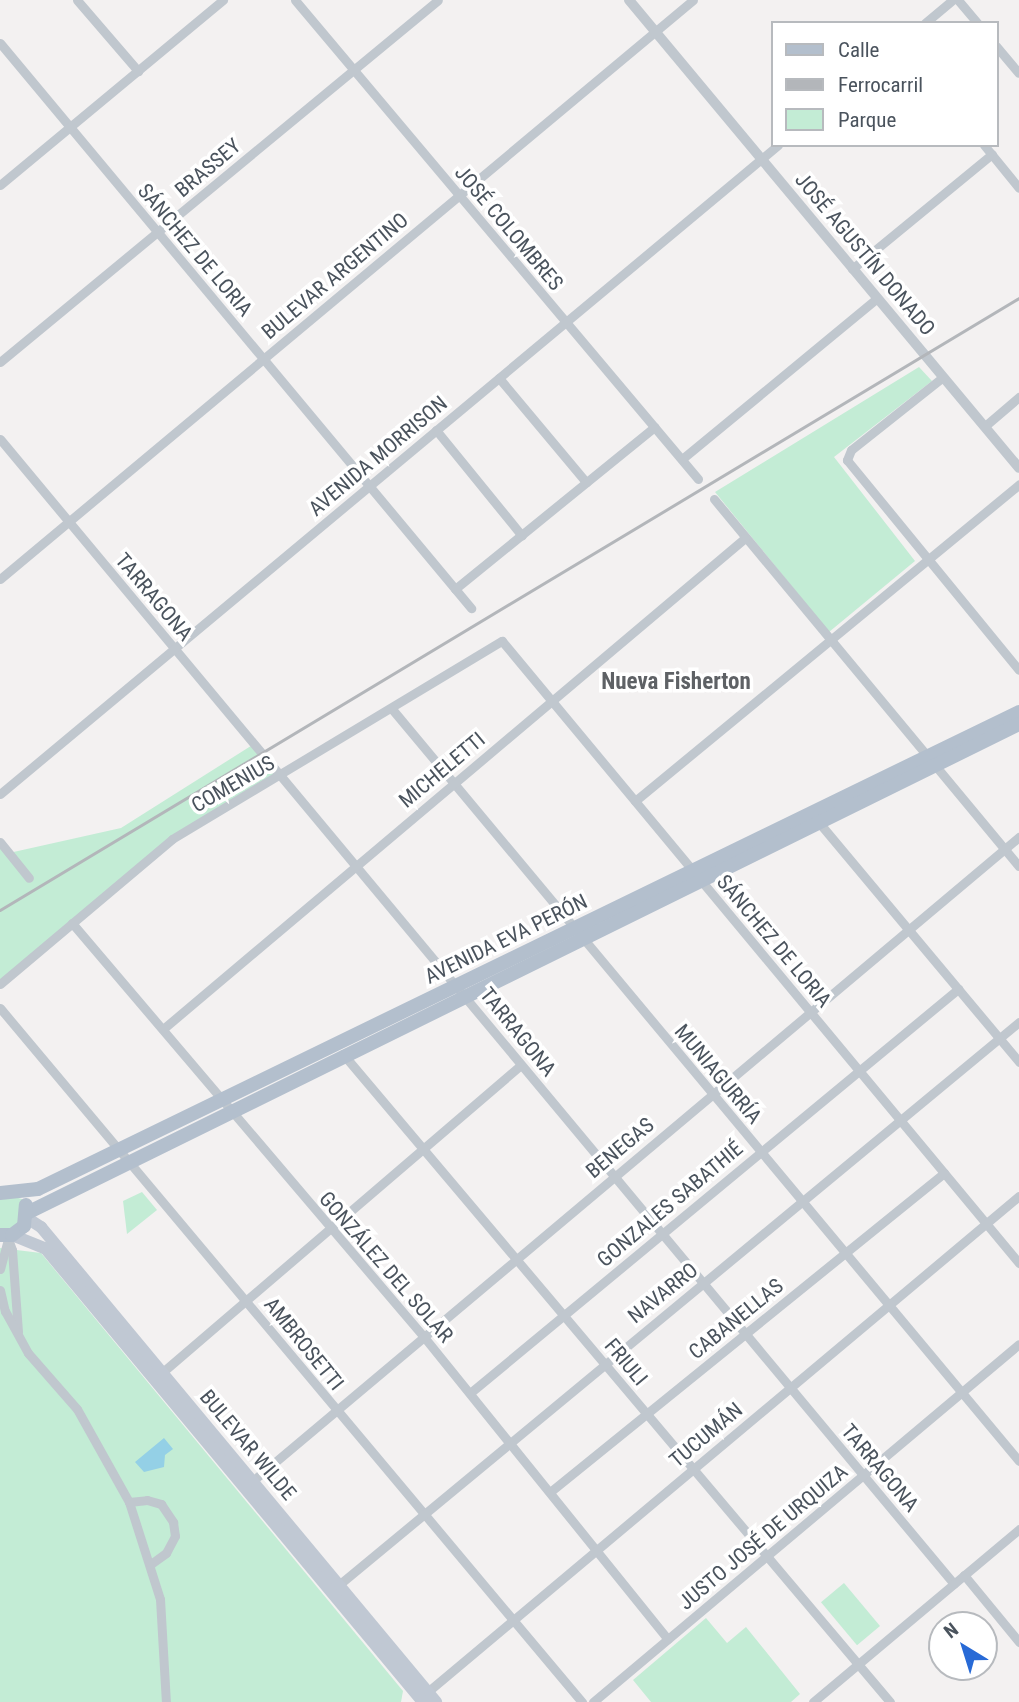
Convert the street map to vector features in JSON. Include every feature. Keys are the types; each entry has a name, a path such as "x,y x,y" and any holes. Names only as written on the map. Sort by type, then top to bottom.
{"main road":[{"name":"AVENIDA EVA PERÓN","path":"3,1192 33,1191 125,1154 931,761 1019,712"},
{"name":"AVENIDA EVA PERÓN","path":"931,761 1019,724"},
{"name":"AVENIDA EVA PERÓN","path":"27,1215 125,1154"},
{"path":"3,1192 22,1199 27,1215 7,1237"},
{"name":"BULEVAR WILDE","path":"27,1215 41,1227 422,1699 436,1702"},
{"name":"BULEVAR WILDE","path":"7,1237 45,1248 159,1376"}],"street":[{"path":"77,0 138,71"},
{"path":"0,185 223,0"},
{"name":"JOSÉ COLOMBRES","path":"295,0 698,479"},
{"name":"BRASSEY","path":"0,362 438,0"},
{"name":"JOSÉ AGUSTÍN DONADO","path":"629,0 1019,468"},
{"name":"BULEVAR ARGENTINO","path":"0,579 693,0"},
{"path":"927,21 952,0"},
{"path":"958,0 975,21"},
{"name":"SÁNCHEZ DE LORIA","path":"0,43 471,608"},
{"path":"998,48 1019,73"},
{"name":"AVENIDA MORRISON","path":"0,794 776,147"},
{"path":"987,147 1019,187"},
{"path":"852,269 992,154"},
{"path":"682,459 877,298"},
{"path":"943,377 851,450 847,460 1019,670"},
{"path":"499,378 586,482"},
{"path":"985,426 1019,397"},
{"path":"455,589 654,427"},
{"path":"436,430 522,536"},
{"name":"TARRAGONA","path":"0,439 954,1584"},
{"path":"635,801 1019,484"},
{"path":"714,499 1019,866"},
{"name":"MICHELETTI","path":"163,1029 745,538"},
{"name":"SÁNCHEZ DE LORIA","path":"502,641 1019,1263"},
{"name":"COMENIUS","path":"0,984 172,839 282,776 502,641"},
{"name":"MUNIAGURRÍA","path":"392,709 1019,1461"},
{"path":"815,818 1019,1062"},
{"name":"BENEGAS","path":"249,1484 1019,836"},
{"path":"0,842 29,878"},
{"name":"GONZÁLEZ DEL SOLAR","path":"72,923 424,1337 668,1639"},
{"name":"GONZALES SABATHIÉ","path":"470,1393 958,989"},
{"name":"AMBROSETTI","path":"0,1008 582,1702"},
{"name":"NAVARRO","path":"335,1588 1019,1023"},
{"name":"FRIULI","path":"339,1050 891,1702"},
{"path":"159,1376 332,1231 521,1065"},
{"name":"CABANELLAS","path":"550,1492 944,1173"},
{"name":"TUCUMÁN","path":"422,1699 512,1620 1019,1196"},
{"path":"7,1237 0,1270 12,1271"},
{"path":"7,1237 12,1250 18,1332"},
{"path":"0,1290 2,1312 18,1332 39,1369 76,1409 129,1502 151,1564 164,1622 166,1702"},
{"path":"2,1312 16,1308"},
{"name":"JUSTO JOSÉ DE URQUIZA","path":"593,1702 1019,1345"},
{"path":"129,1502 161,1504 173,1522 175,1536 151,1564"},
{"path":"813,1702 1019,1529"},
{"path":"964,1575 1019,1642"}],"green space":[{"path":"919,367 932,381 834,457 915,561 829,632 715,492"},
{"path":"254,744 282,777 172,839 0,984 0,842 9,853 121,828"},
{"path":"142,1192 157,1210 127,1234 123,1201"},
{"path":"0,1193 22,1199 27,1218 0,1235"},
{"path":"0,1248 41,1253 403,1691 401,1702 0,1702"},
{"path":"844,1583 880,1626 857,1645 821,1602"},
{"path":"706,1618 727,1643 746,1627 800,1694 791,1702 651,1702 633,1680"}],"water":[{"path":"164,1438 173,1449 165,1455 164,1467 144,1472 135,1462"}],"railway":[{"path":"0,910 1019,298"}],"district":[{"name":"Nueva Fisherton","path":"676,682"}]}
